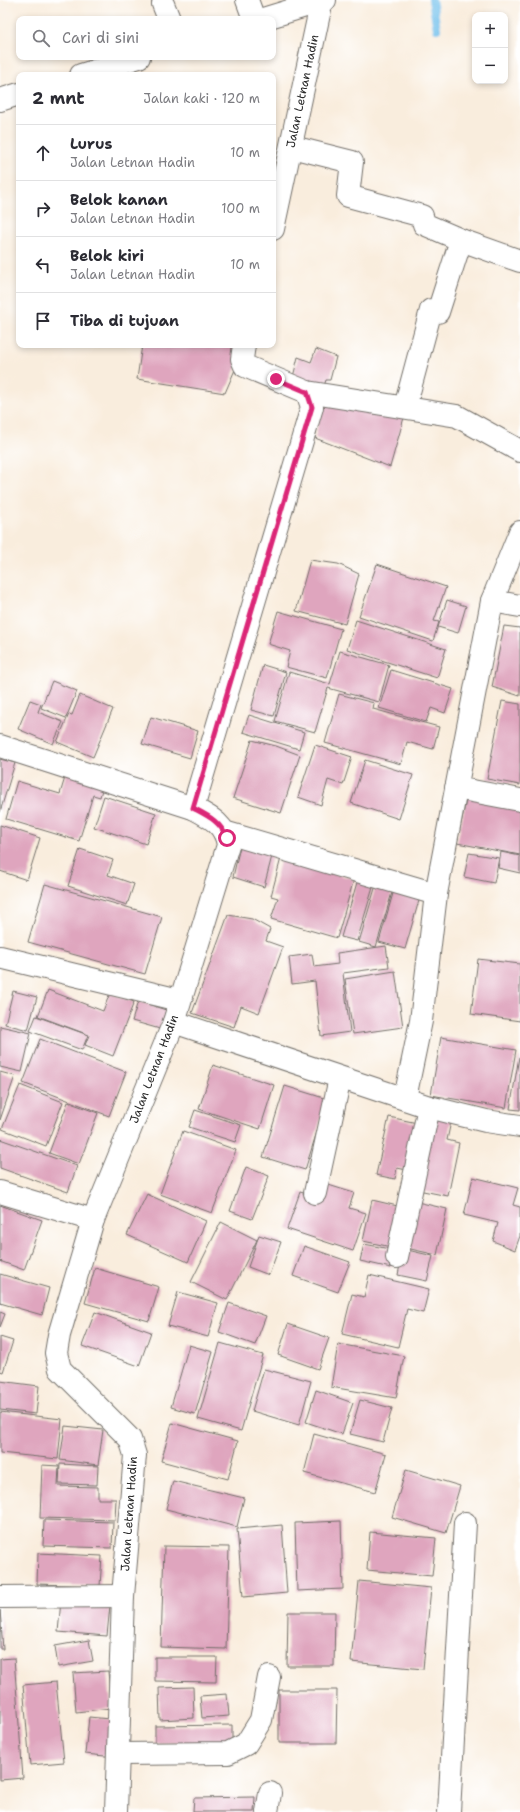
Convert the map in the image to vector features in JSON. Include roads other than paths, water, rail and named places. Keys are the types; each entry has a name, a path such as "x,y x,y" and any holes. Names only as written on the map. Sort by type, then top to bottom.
{"street":[{"path":"246,0 253,16"},
{"path":"272,16 323,0"},
{"name":"Jalan Letnan Hadin","path":"276,216 323,0"},
{"path":"91,72 130,60"},
{"path":"0,100 16,95"},
{"path":"292,147 352,162 348,196 422,216 424,224 461,240 520,261"},
{"path":"405,407 431,310 438,312 461,240"},
{"path":"244,348 242,359 245,366 307,392 457,416 520,451"},
{"path":"193,808 312,407 307,392"},
{"path":"405,1098 421,1021 436,894 492,601 520,532"},
{"path":"492,601 520,606"},
{"path":"0,746 193,808 213,818 224,832 436,894"},
{"path":"456,788 520,800"},
{"name":"Jalan Letnan Hadin","path":"116,1812 123,1596 135,1455 130,1439 60,1369 56,1353 59,1335 93,1220 174,1022 179,1000 226,855 228,845 224,832"},
{"path":"0,957 179,1000"},
{"path":"174,1022 429,1107 486,1121 520,1126"},
{"path":"315,1193 340,1078"},
{"path":"396,1257 429,1107"},
{"path":"0,1192 93,1220"},
{"path":"449,1812 465,1523"},
{"path":"0,1597 123,1596"},
{"path":"119,1754 228,1753 246,1744 261,1720 269,1677"}],"waterway":[{"path":"432,0 437,29"}]}
